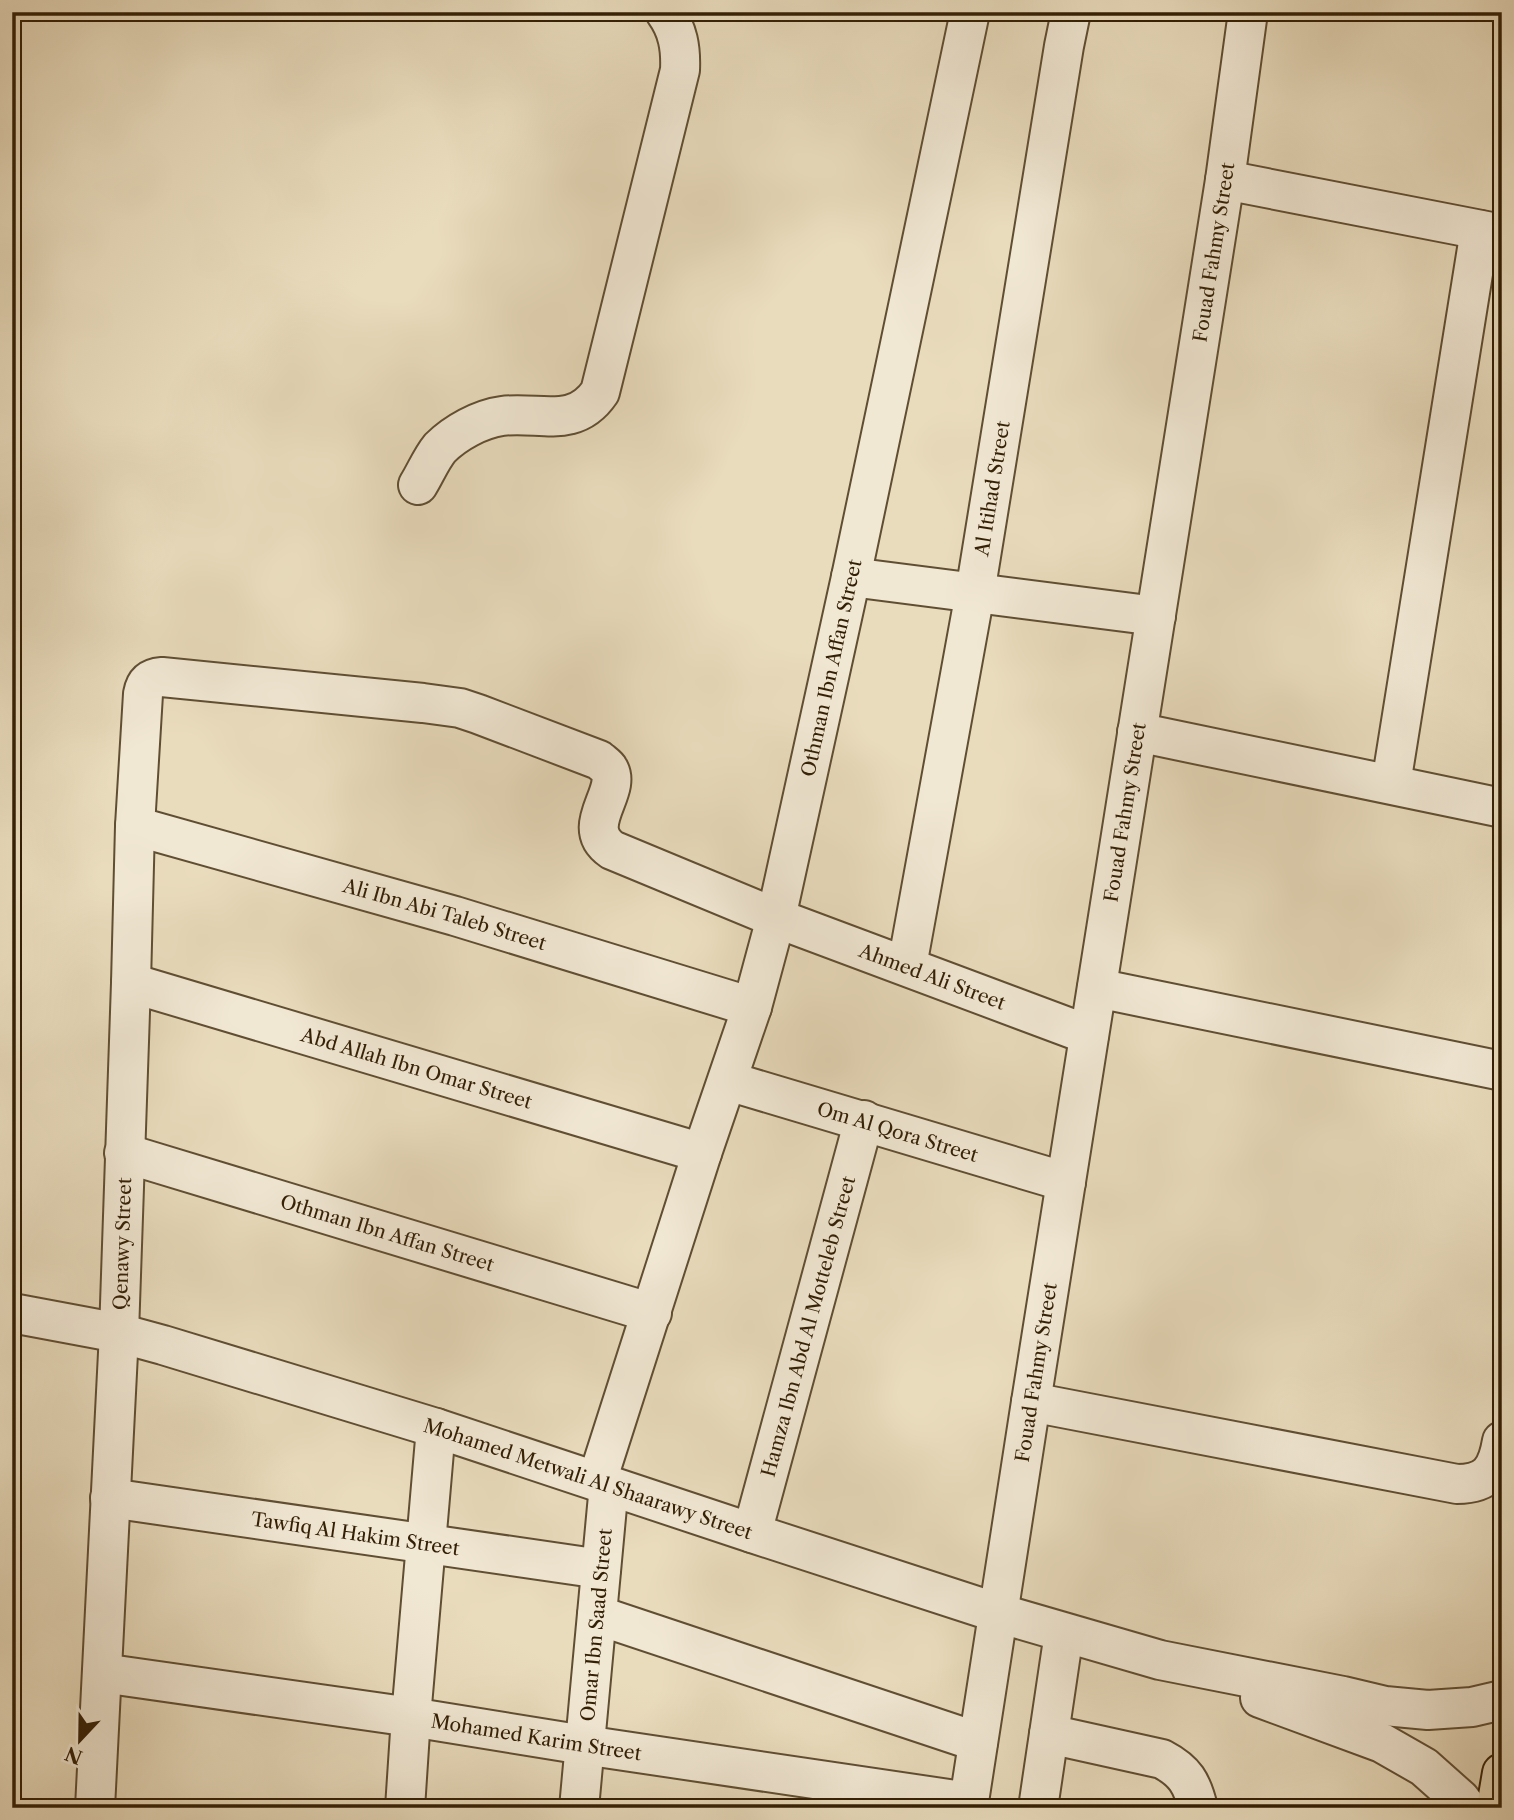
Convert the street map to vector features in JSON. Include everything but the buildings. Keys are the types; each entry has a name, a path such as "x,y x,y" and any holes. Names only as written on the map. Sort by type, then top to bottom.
{"highway":[{"path":"1496,1808 1502,1773"}],"street":[{"path":"418,485 439,449 456,435 502,416 569,416 592,404 600,392 680,70 678,37 664,12"},
{"name":"Othman Ibn Affan Street","path":"603,1483 702,1153 752,1007 776,918 970,12"},
{"name":"Al Itihad Street","path":"907,966 975,593 1071,12"},
{"name":"Fouad Fahmy Street","path":"969,1805 1225,180 1248,12"},
{"path":"1225,180 1491,232 1391,784"},
{"path":"851,577 1156,616"},
{"name":"Ahmed Ali Street","path":"149,681 162,677 442,705 460,708 502,723 599,760 608,767 611,784 598,827 601,837 612,850 776,918 1089,1035"},
{"name":"Qenawy Street","path":"95,1808 119,1334 135,827 143,694 149,681"},
{"path":"1137,732 1502,808"},
{"name":"Ali Ibn Abi Taleb Street","path":"135,827 468,919 752,1007"},
{"name":"Abd Allah Ibn Omar Street","path":"131,983 702,1153"},
{"path":"1097,988 1502,1071"},
{"name":"Om Al Qora Street","path":"728,1081 1066,1182"},
{"name":"Hamza Ibn Abd Al Motteleb Street","path":"752,1533 864,1121"},
{"name":"Othman Ibn Affan Street","path":"124,1153 652,1313"},
{"name":"Mohamed Metwali Al Shaarawy Street","path":"12,1312 163,1345 436,1428 998,1613 1160,1660 1385,1706 1429,1710 1472,1707 1502,1700"},
{"path":"1031,1402 1457,1484 1469,1484 1490,1474 1496,1464 1502,1441"},
{"path":"405,1808 436,1428"},
{"name":"Omar Ibn Saad Street","path":"579,1808 601,1569 603,1483"},
{"name":"Tawfiq Al Hakim Street","path":"110,1498 601,1569"},
{"path":"597,1615 978,1742"},
{"path":"1038,1808 1064,1633"},
{"name":"Mohamed Metwali Al Shaarawy Street","path":"1160,1660 1382,1743 1424,1767 1468,1808"},
{"name":"Mohamed Karim Street","path":"102,1673 411,1717 969,1805"},
{"path":"1049,1734 1162,1759 1175,1766 1191,1784 1198,1808"}]}
